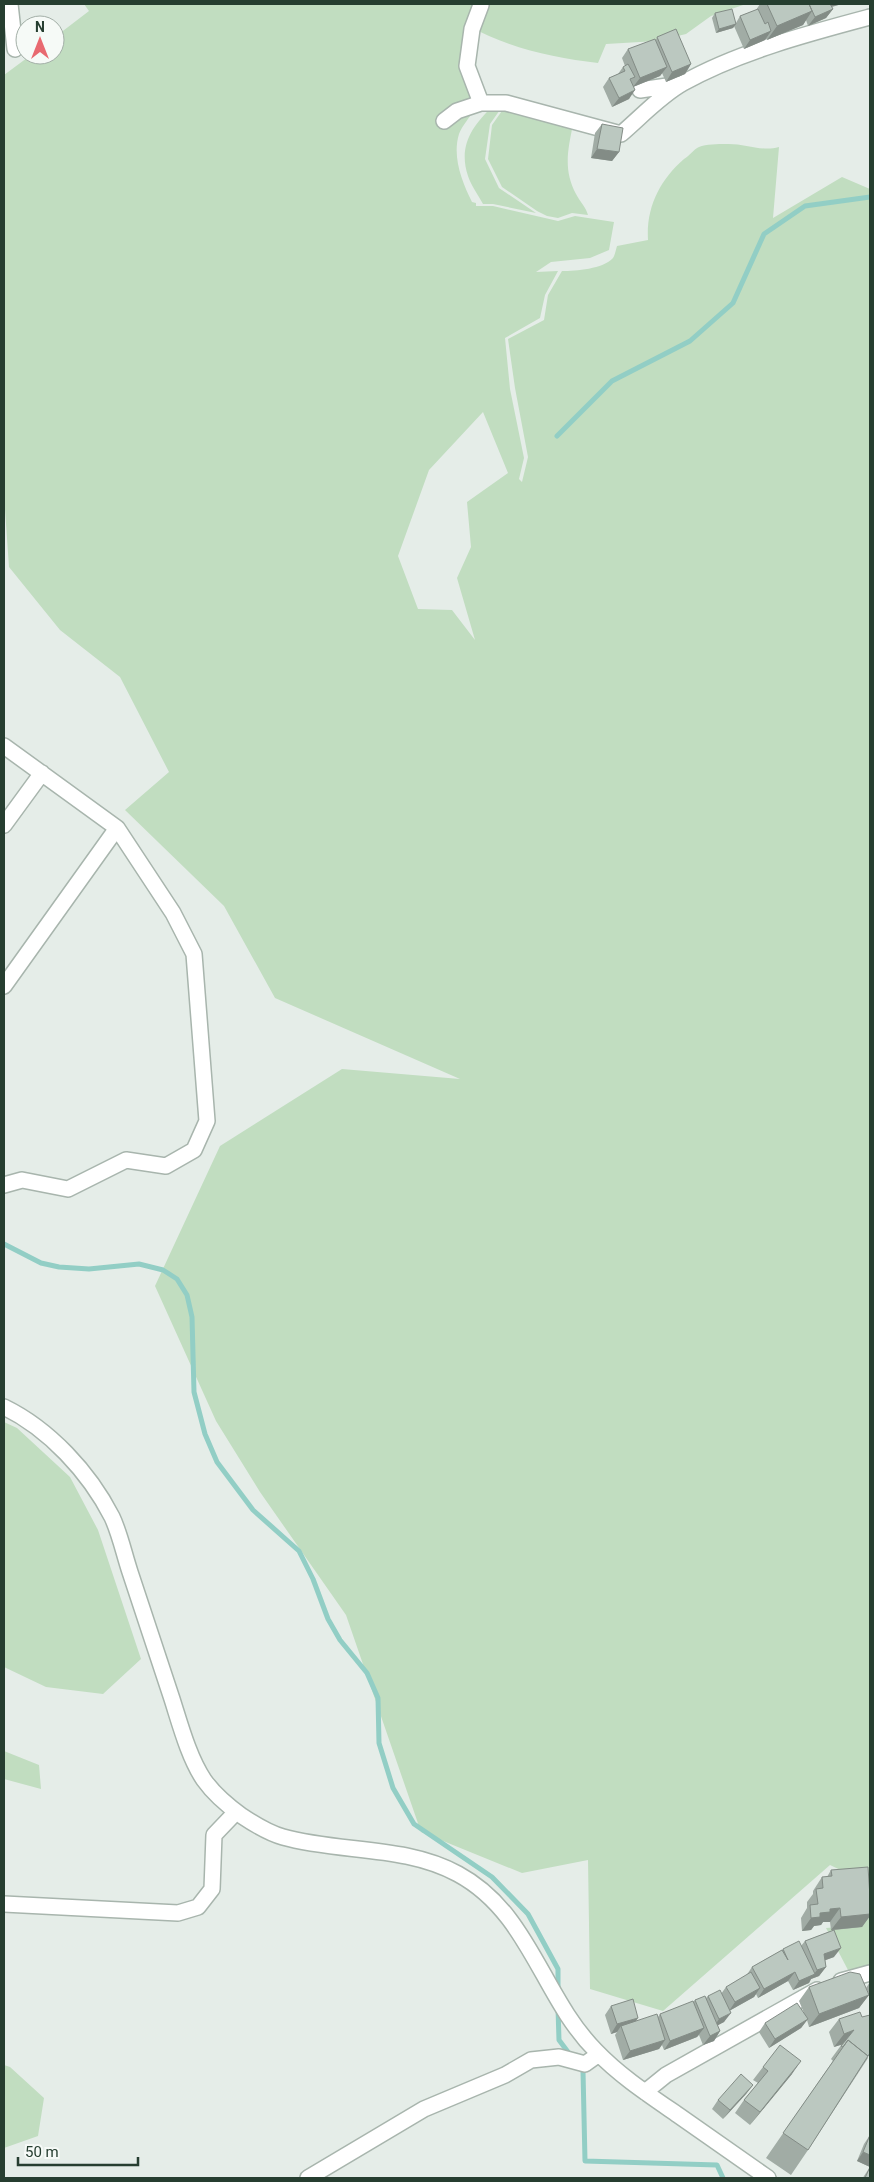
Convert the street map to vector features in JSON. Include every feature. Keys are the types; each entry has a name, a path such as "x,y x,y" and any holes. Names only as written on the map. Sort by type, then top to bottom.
{"street":[{"path":"10,4 15,50"},
{"path":"481,5 472,29 467,66 481,103"},
{"path":"444,121 457,111 481,103 506,103 622,134 654,105 682,84 731,60 870,17"},
{"path":"799,32 827,22 840,25"},
{"path":"640,90 682,84"},
{"path":"4,746 117,828 173,913 194,954 207,1120 194,1150 166,1166 126,1160 68,1190 22,1180 4,1184"},
{"path":"4,825 42,773"},
{"path":"4,986 117,828"},
{"path":"4,1407 18,1414 54,1439 83,1473 112,1518 185,1739 204,1779 229,1807 254,1824 280,1837 328,1847 410,1856 436,1864 459,1875 483,1891 503,1910 521,1934 568,2015 596,2051 645,2092 768,2178"},
{"path":"4,1904 178,1913 198,1907 212,1889 214,1835 236,1812"},
{"path":"645,2092 666,2076 827,1984 870,1973"},
{"path":"308,2178 424,2109 505,2075 531,2060 559,2057 586,2064 596,2051"}],"green space":[{"path":"84,4 746,4 711,16 686,34 657,41 606,44 598,63 532,51 499,40 469,26 476,100 456,118 474,110 462,128 457,143 459,169 472,202 476,203 476,206 493,206 558,221 575,216 614,222 609,250 590,258 551,262 536,272 558,271 545,295 540,318 505,338 510,389 524,458 519,479 522,482 528,457 508,339 544,320 548,295 562,271 582,270 603,265 613,258 617,246 648,240 649,216 656,195 675,167 695,149 705,145 719,144 766,148 779,147 773,218 842,177 870,189 870,1884 830,1865 663,2011 590,1989 588,1860 522,1873 421,1832 346,1615 260,1492 216,1421 155,1286 220,1146 342,1069 460,1079 275,998 224,906 125,810 169,772 120,677 60,630 9,567 4,495 4,75 18,65 65,65 65,29 89,11","holes":["483,412 508,473 467,502 471,547 457,578 475,640 452,610 418,609 398,556 429,470"]},
{"path":"493,106 502,107 490,124 485,159 499,188 536,213 493,204 483,204 469,179 465,165 466,146 473,129"},
{"path":"504,108 573,124 568,151 569,176 576,194 588,215 572,213 558,218 547,216 502,187 488,159 492,125"},
{"path":"4,1422 17,1428 70,1477 98,1530 141,1659 103,1694 46,1687 4,1667"},
{"path":"4,1751 39,1765 41,1789 4,1779"},
{"path":"870,1916 870,1973 860,1968 848,1970 826,1928 855,1926"},
{"path":"4,2065 10,2067 44,2098 38,2136 4,2148"}],"building":[{"path":"767,4 809,4 812,11 777,26"},
{"path":"809,4 830,4 833,9 815,17"},
{"path":"732,9 736,24 719,29 715,13"},
{"path":"758,9 765,24 768,22 771,31 750,40 740,16"},
{"path":"676,29 691,64 672,72 657,37"},
{"path":"655,39 667,67 640,78 628,49"},
{"path":"628,64 635,77 630,79 635,90 619,98 609,78 625,71 623,67"},
{"path":"602,124 623,128 619,152 597,149"},
{"path":"868,1867 870,1914 841,1917 840,1908 830,1909 830,1912 820,1913 820,1917 811,1918 810,1905 818,1904 816,1889 823,1888 822,1877 832,1876 831,1870"},
{"path":"834,1930 841,1948 824,1954 826,1967 817,1970 805,1941"},
{"path":"799,1941 815,1974 799,1981 795,1972 764,1989 752,1967 782,1950 788,1960 783,1949"},
{"path":"751,1972 760,1988 735,2002 726,1987"},
{"path":"850,1972 860,1974 869,1995 819,2014 809,1987"},
{"path":"720,1990 731,2013 719,2019 708,1996"},
{"path":"705,1996 720,2031 710,2036 695,2000"},
{"path":"633,1999 638,2018 617,2024 611,2006"},
{"path":"693,2001 704,2028 670,2041 660,2014"},
{"path":"797,2003 808,2019 775,2039 765,2023"},
{"path":"860,2012 862,2017 870,2015 870,2053 868,2056 848,2040 843,2047 841,2046 854,2030 844,2034 839,2019"},
{"path":"657,2014 665,2040 630,2051 621,2026"},
{"path":"848,2040 868,2056 808,2150 783,2133"},
{"path":"780,2045 801,2061 760,2112 744,2100 768,2071 763,2067"},
{"path":"741,2074 753,2085 730,2110 718,2100"},
{"path":"870,2135 870,2155 863,2152"},
{"path":"870,2167 870,2178 865,2178"}],"waterway":[{"path":"557,436 612,381 690,341 733,303 764,234 805,206 870,197"},
{"path":"4,1244 41,1263 59,1267 89,1269 139,1264 163,1270 177,1279 187,1295 192,1317 194,1392 205,1434 217,1462 253,1510 299,1551 313,1579 328,1619 340,1640 367,1673 378,1698 379,1743 393,1788 414,1824 492,1877 528,1914 558,1969 558,1990"},
{"path":"558,2008 559,2040 571,2056"},
{"path":"579,2066 583,2071 585,2161 717,2165 723,2178"}]}
